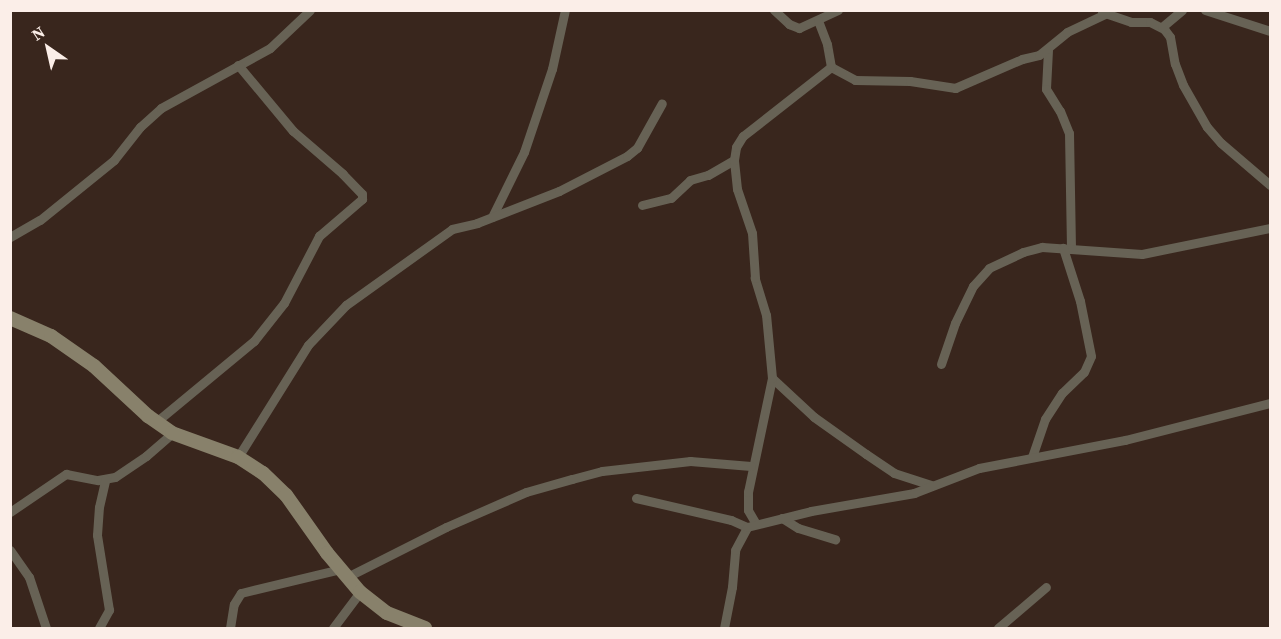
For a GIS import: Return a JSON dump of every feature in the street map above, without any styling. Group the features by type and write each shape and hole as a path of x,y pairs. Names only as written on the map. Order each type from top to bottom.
{"street":[{"path":"10,237 40,220 114,160 140,127 161,108 270,48 310,10"},
{"path":"492,217 524,152 552,69 565,10"},
{"path":"774,10 789,24 799,28 838,10"},
{"path":"1204,10 1270,31"},
{"path":"1162,27 1180,11"},
{"path":"831,68 855,80 910,81 955,88 1048,50 1074,28 1103,12 1131,22 1150,22 1162,27 1170,37 1175,64 1183,85 1207,127 1221,143 1270,185"},
{"path":"818,21 829,52 831,68"},
{"path":"1032,457 1045,419 1062,393 1084,372 1091,356 1067,248 1069,133 1060,111 1046,89 1048,50"},
{"path":"156,422 254,341 284,303 319,236 362,199 362,194 343,174 293,131 238,65"},
{"path":"724,628 732,586 735,550 751,526 747,501 751,466 772,378 766,315 755,278 752,233 737,189 734,160 736,147 743,136 831,68"},
{"path":"238,457 308,345 346,304 452,229 492,217 559,191 627,156 637,148 662,103"},
{"path":"642,205 671,198 690,180 708,175 734,160"},
{"path":"941,364 955,322 973,286 989,268 1023,252 1042,247 1143,254 1270,228"},
{"path":"10,318 51,336 94,366 156,422 172,433 238,457 263,472 286,495 360,592 387,613 425,628"},
{"path":"772,378 814,417 894,473 931,485"},
{"path":"636,498 751,526 914,492 979,468 1125,440 1270,403"},
{"path":"10,512 66,474 105,480 133,465 172,433"},
{"path":"230,628 234,604 241,594 344,573 526,492 602,471 690,460 751,466"},
{"path":"99,628 109,609 97,535 99,507 105,480"},
{"path":"782,518 798,528 835,540"},
{"path":"10,550 29,577 46,628"},
{"path":"998,628 1046,587"},
{"path":"333,628 360,592"}]}
